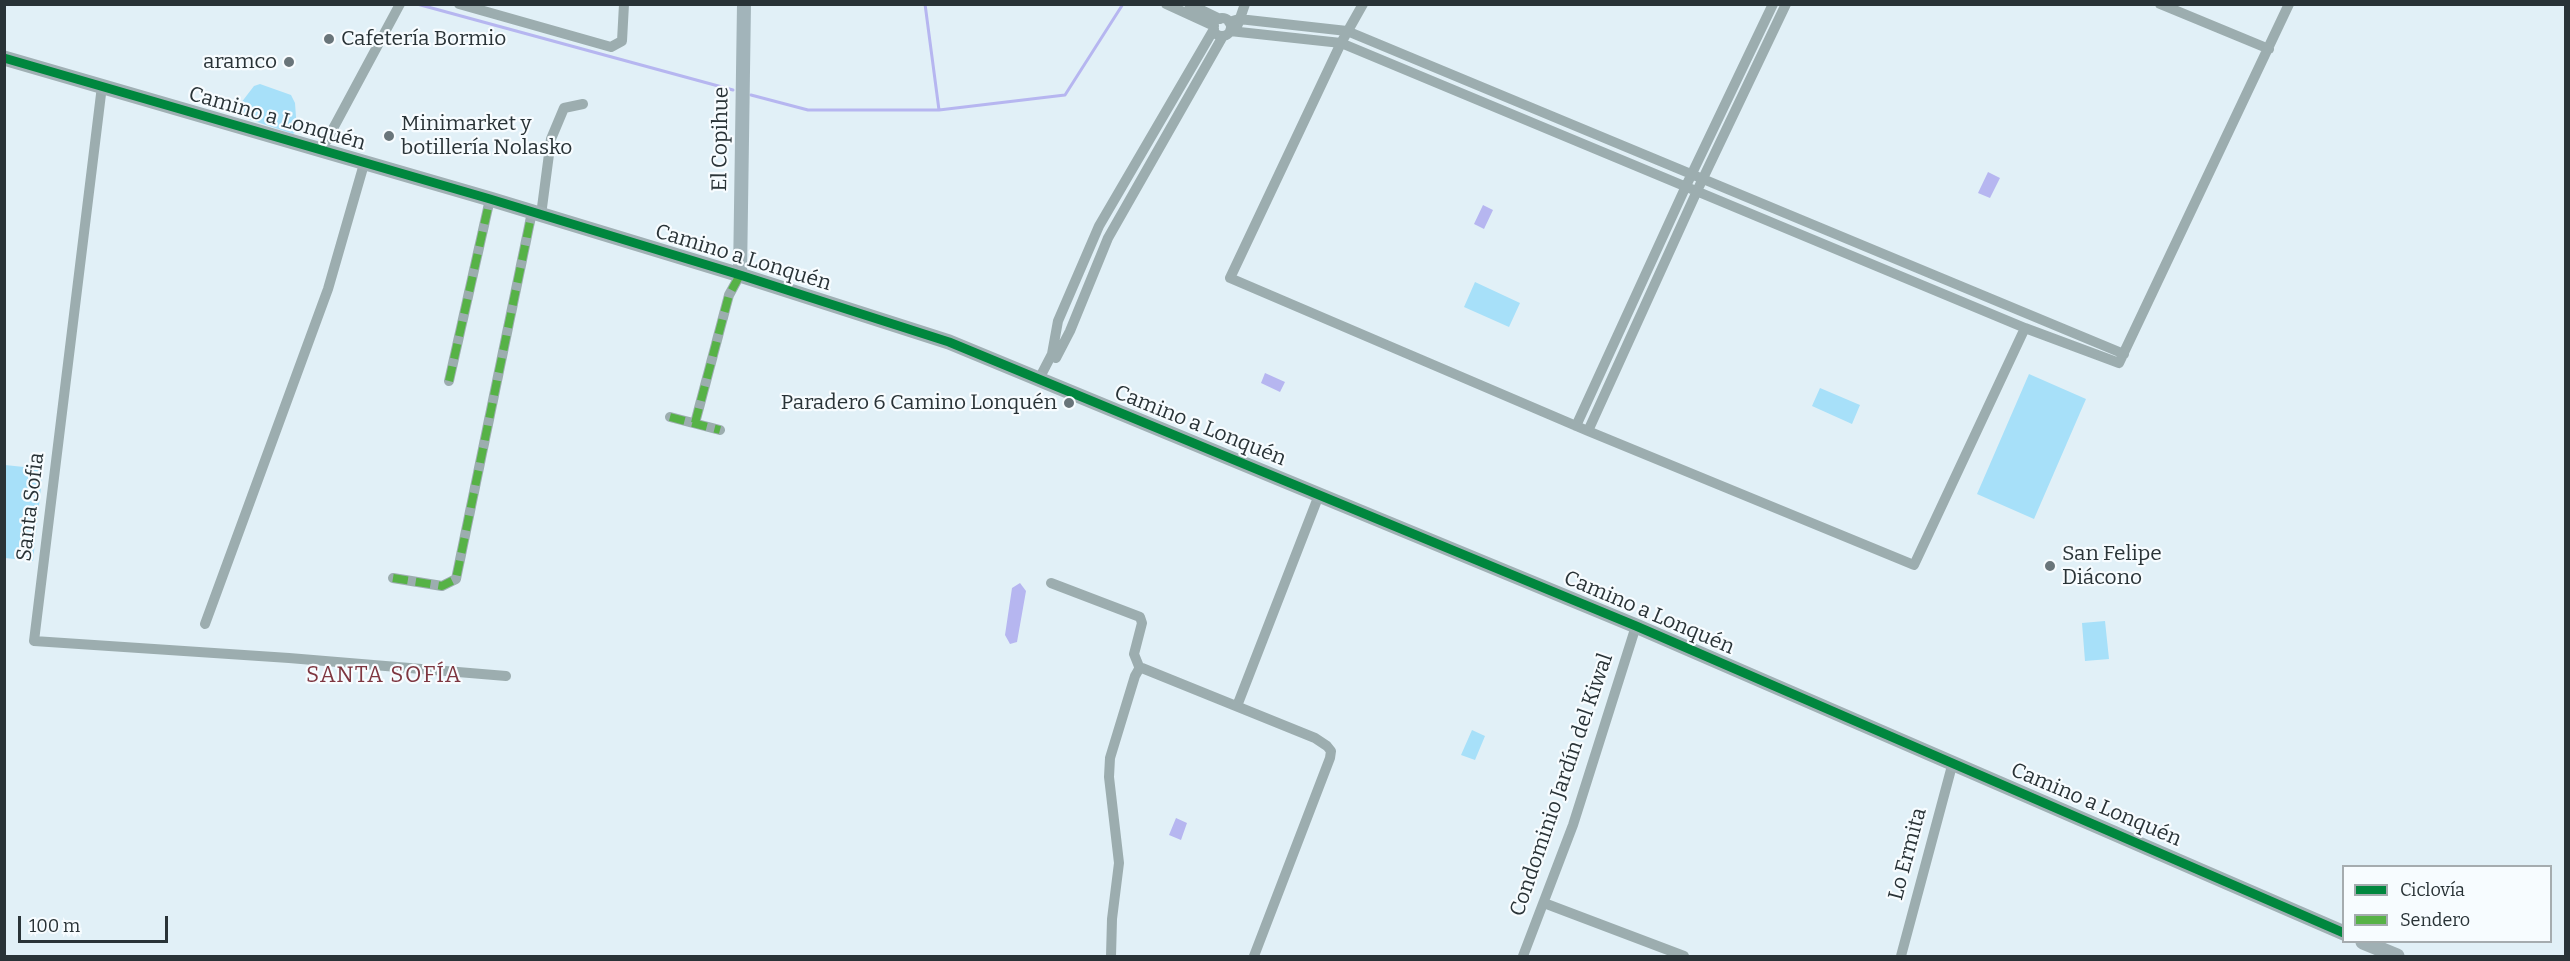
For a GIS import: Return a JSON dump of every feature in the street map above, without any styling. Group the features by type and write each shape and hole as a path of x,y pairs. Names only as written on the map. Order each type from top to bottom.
{"main road":[{"name":"El Copihue","path":"740,275 744,4"},
{"name":"Camino a Lonquén","path":"4,58 490,199 932,336 1636,626 2342,933"},
{"path":"2365,943 2397,957"}],"street":[{"path":"321,151 400,4"},
{"path":"459,4 611,47 622,41 624,4"},
{"path":"1166,4 1226,27 1341,43 2025,328 2122,358"},
{"path":"1189,4 1226,27 1347,32 1692,174 2122,358"},
{"path":"1043,380 1101,252 1226,27 1245,4"},
{"path":"1363,4 1341,43 1230,278 1576,426 1914,565 2025,328"},
{"path":"1576,426 1686,186 1773,4"},
{"path":"1588,431 1697,191 1786,4"},
{"path":"2160,4 2269,49"},
{"path":"2122,358 2289,4"},
{"name":"Santa Sofia","path":"102,86 34,641 289,658 506,676"},
{"path":"393,578 442,586 456,579 537,214 551,139 564,108 583,104"},
{"path":"205,624 328,288 364,164"},
{"path":"449,381 490,199"},
{"path":"695,423 729,295 740,275"},
{"path":"670,417 720,430"},
{"path":"1238,706 1319,495"},
{"path":"1051,583 1140,618 1142,623 1134,656 1140,669"},
{"name":"Condominio Jardín del Kiwal","path":"1523,957 1573,825 1636,626"},
{"path":"1140,669 1146,669 1238,706 1322,742 1329,748 1331,754 1254,957"},
{"path":"1111,957 1112,919 1119,856 1109,777 1110,759 1135,676 1140,669"},
{"name":"Lo Ermita","path":"1901,957 1953,762"},
{"path":"1544,903 1684,957"}],"shaded area":[{"path":"260,84 291,95 295,103 297,131 293,134 236,115 234,112 254,86"},
{"path":"1988,172 2000,178 1990,198 1978,193"},
{"path":"1483,205 1493,210 1484,229 1474,224"},
{"path":"1475,282 1520,303 1509,327 1464,307"},
{"path":"1265,373 1285,382 1280,392 1261,383"},
{"path":"2029,374 2086,399 2034,519 1977,494"},
{"path":"1820,388 1860,405 1852,424 1812,406"},
{"path":"5,465 43,469 33,561 5,558"},
{"path":"1020,583 1026,591 1017,642 1010,644 1005,635 1012,588"},
{"path":"2105,621 2109,659 2085,661 2082,623"},
{"path":"1472,730 1485,736 1475,760 1461,755"},
{"path":"1176,818 1187,823 1181,840 1169,835"}],"waterway":[{"path":"417,4 733,90"},
{"path":"925,4 939,110"},
{"path":"751,95 808,110 939,110 1065,95 1123,4"}],"marked path":[{"path":"449,381 490,199"},
{"path":"393,578 442,586 456,579 532,212"},
{"path":"695,423 729,295 740,275"},
{"path":"670,417 720,430"}],"cycle path":[{"path":"4,58 490,199 740,275 949,342 1636,626 2342,932"}],"place":[{"name":"Cafetería Bormio","path":"329,39"},
{"name":"aramco","path":"289,62"},
{"name":"Minimarket y botillería Nolasko","path":"389,136"},
{"name":"Paradero 6 Camino Lonquén","path":"1069,403"},
{"name":"San Felipe Diácono","path":"2050,566"}],"district":[{"name":"SANTA SOFÍA","path":"384,676"}]}
